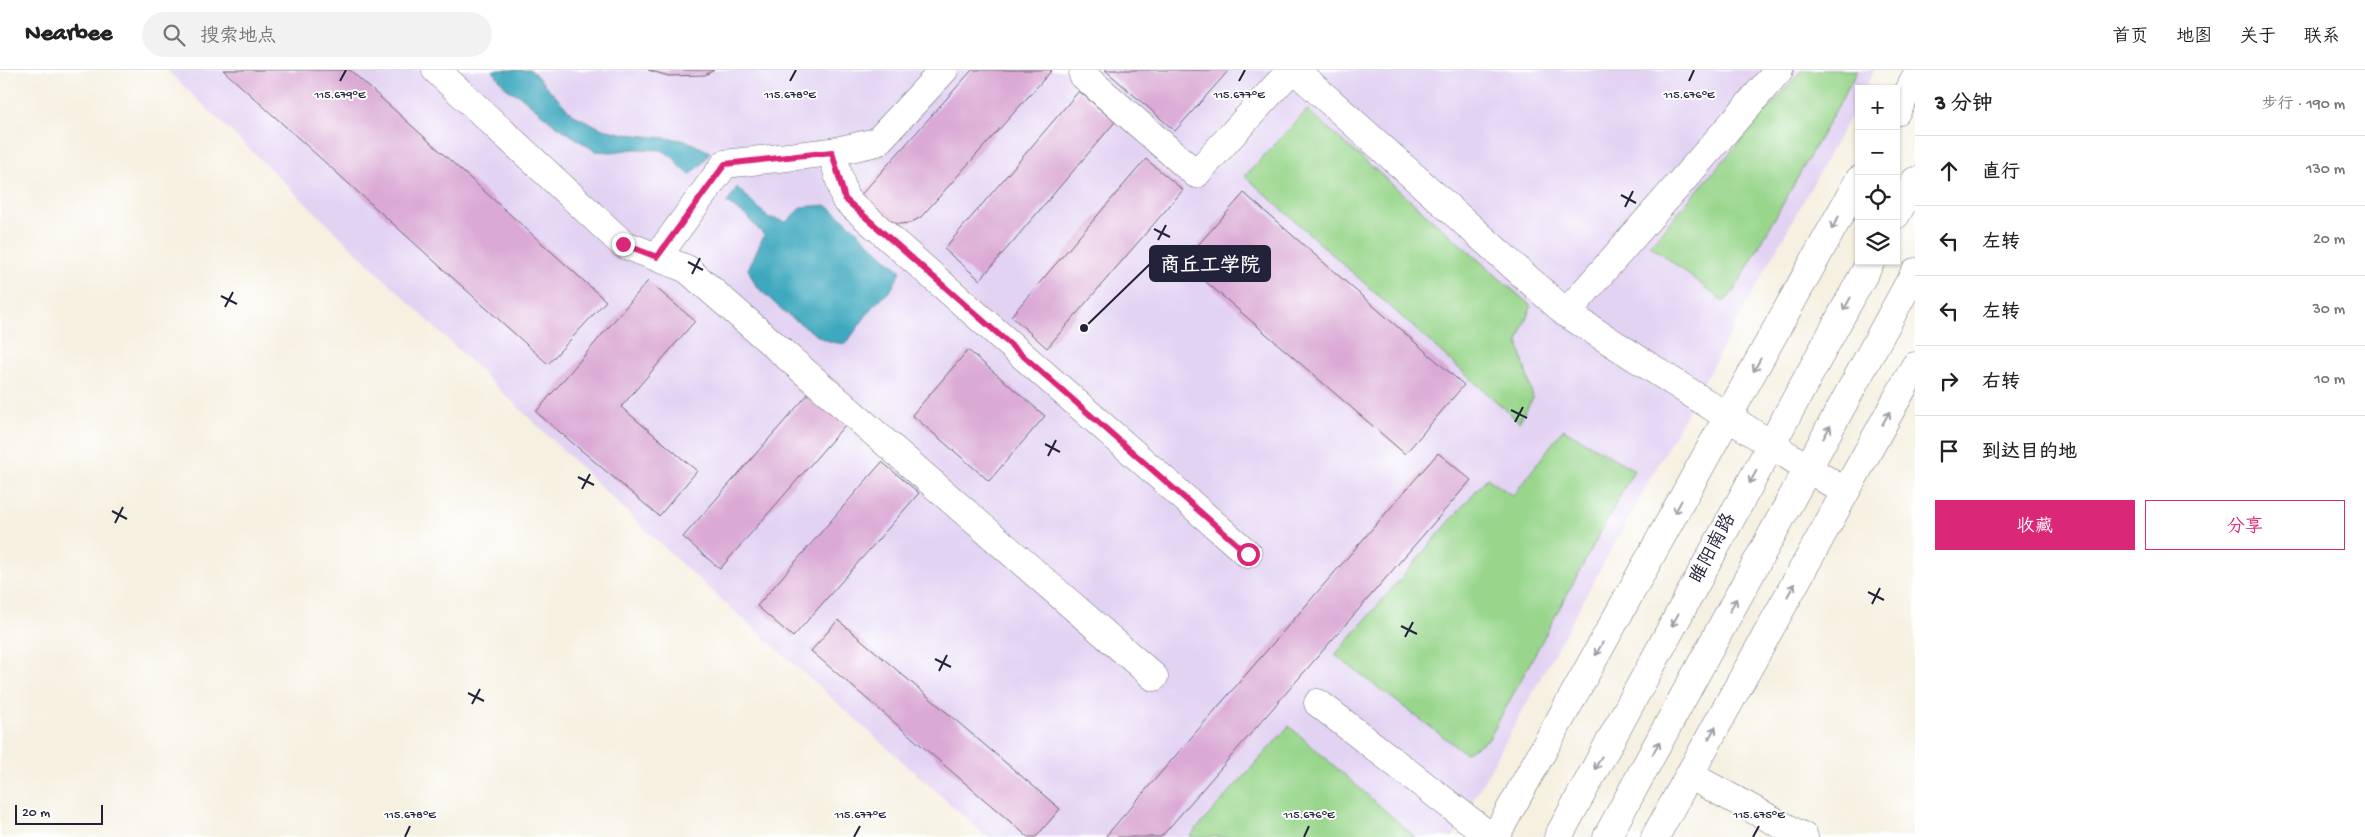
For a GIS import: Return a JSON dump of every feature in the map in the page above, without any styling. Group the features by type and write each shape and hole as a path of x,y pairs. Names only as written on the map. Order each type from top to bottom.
{"main road":[{"path":"436,70 623,244 686,269 1154,677"},
{"path":"657,257 725,164 832,152 877,142 944,70"},
{"path":"1084,75 1196,174 1291,70"},
{"path":"1295,70 1566,313 1845,492"},
{"path":"1566,313 1780,70"},
{"path":"1900,105 1915,78"},
{"path":"832,152 845,199 1248,554"},
{"path":"1900,208 1915,181"},
{"path":"1495,837 1855,187"},
{"name":"睢阳南路","path":"1558,837 1869,265"},
{"path":"1607,837 1915,272"},
{"path":"1656,837 1915,366"},
{"path":"1318,703 1491,837"},
{"path":"1689,775 1804,837"}],"shaded area":[{"path":"167,70 1875,70 1867,85 1855,85 1855,107 1453,837 987,837 674,557"}],"green space":[{"path":"1802,70 1858,70 1734,291 1724,302 1650,245"},
{"path":"1307,110 1531,306 1518,342 1533,398 1519,422 1245,176"},
{"path":"1563,429 1634,470 1489,739 1465,753 1335,655 1487,478 1513,496"},
{"path":"1289,726 1415,837 1189,837"}],"water":[{"path":"492,70 531,70 572,114 603,129 626,134 685,140 710,152 701,165 690,175 678,165 675,159 662,150 595,151 554,124 519,95 508,90"},
{"path":"737,187 768,217 786,222 801,207 826,205 901,271 891,290 873,306 846,344 831,342 819,337 784,312 756,286 748,269 764,235 745,215 727,203"}],"building":[{"path":"223,70 350,70 606,301 548,364"},
{"path":"648,70 714,70 705,75 669,76"},
{"path":"972,70 1052,70 921,217 910,223 898,224 881,216 859,197"},
{"path":"1105,70 1229,70 1175,131"},
{"path":"1079,91 1115,122 980,280 944,249"},
{"path":"1146,159 1183,190 1047,348 1011,316"},
{"path":"1244,193 1464,385 1405,454 1183,262"},
{"path":"648,281 695,321 621,407 697,471 659,516 536,412"},
{"path":"968,350 1045,416 989,481 912,415"},
{"path":"809,393 845,425 720,569 683,537"},
{"path":"1438,453 1471,480 1161,837 1105,837"},
{"path":"882,462 919,493 793,637 757,606"},
{"path":"838,620 1060,809 1036,837 1028,837 811,651"}],"place":[{"name":"商丘工学院","path":"1084,328"}],"route":[{"path":"623,244 657,257 725,164 832,152 845,199 1248,554"}]}
